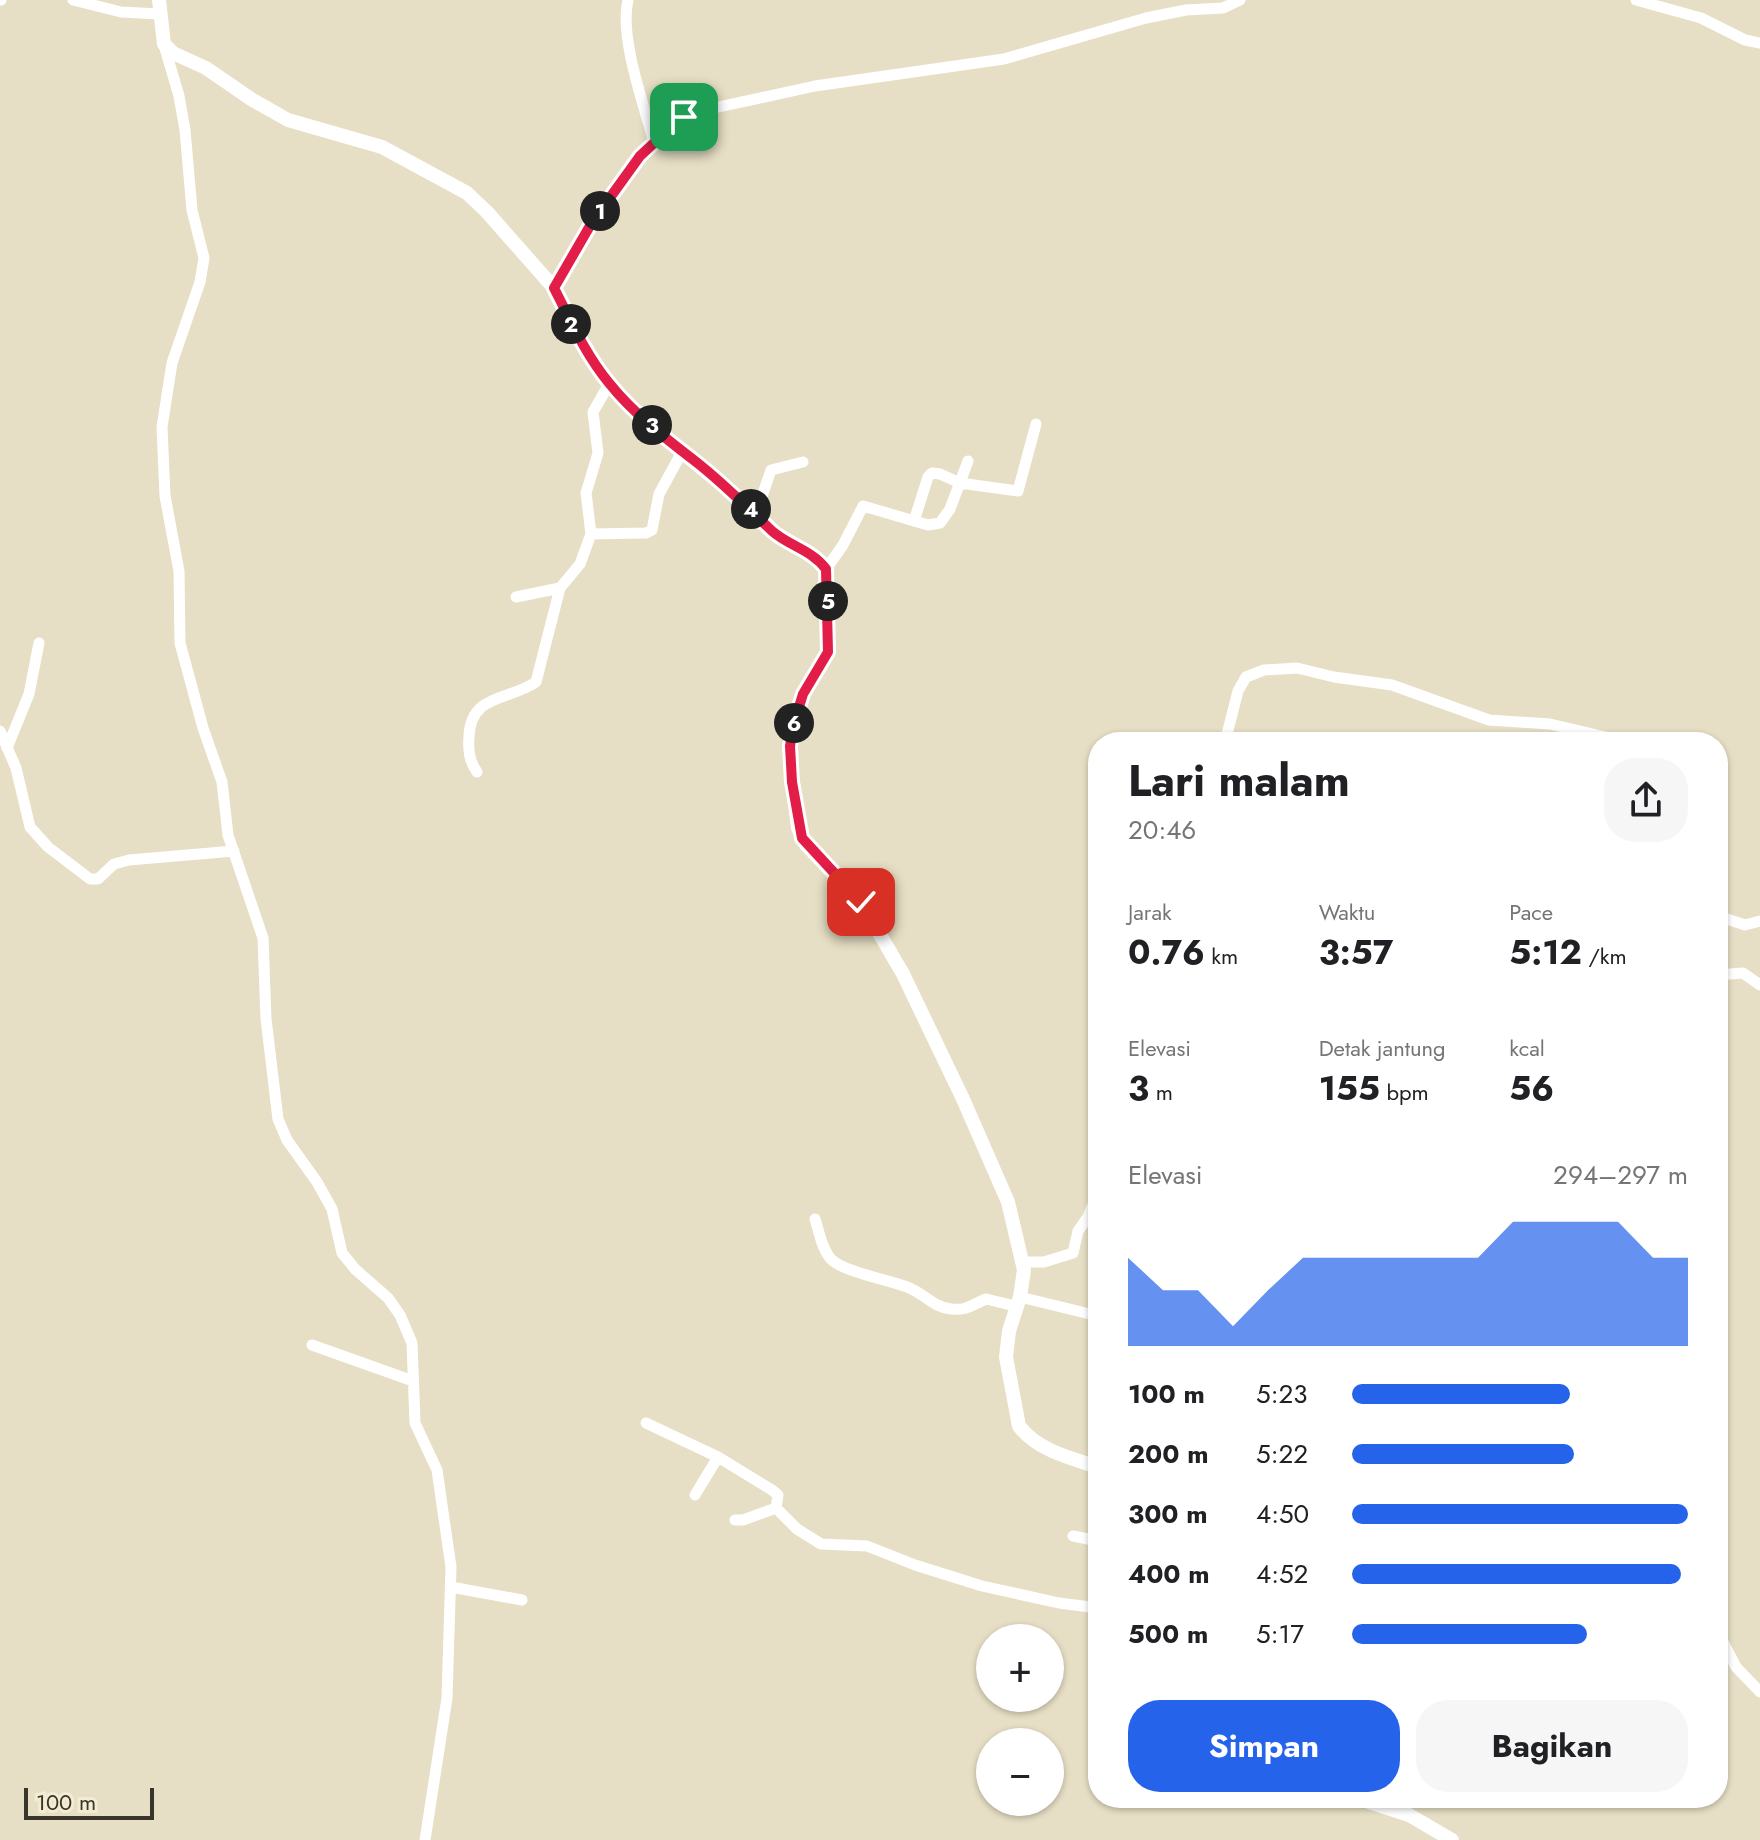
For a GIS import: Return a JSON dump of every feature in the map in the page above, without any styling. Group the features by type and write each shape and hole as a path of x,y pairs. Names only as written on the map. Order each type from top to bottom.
{"street":[{"path":"73,0 121,12 159,7 164,44 183,119 192,210 204,258 200,282 180,338 167,389 161,440 162,473 179,571 180,643 203,728 222,782 228,835 263,942 266,1019 278,1119 287,1140 332,1209 342,1253 388,1298 400,1315 412,1343 415,1423 440,1482 451,1587 447,1698 425,1840"},
{"path":"628,0 625,12 627,37 654,143"},
{"path":"554,288 596,216 640,156 654,143 680,129 685,114 826,84 1004,59 1146,18 1186,10 1223,8 1240,0"},
{"path":"1636,0 1701,18 1745,40 1760,43"},
{"path":"164,44 173,53 206,68 251,99 296,124 382,147 454,185 487,212 554,288 578,338 609,384 782,539 811,554 826,569"},
{"path":"477,772 470,763 472,718 480,706 493,699 510,696 536,682 560,588 580,564 591,534 586,493 598,453 593,412 609,384"},
{"path":"914,521 930,475 940,474 960,483 1018,491 1036,424"},
{"path":"591,534 646,533 652,530 659,494 682,452"},
{"path":"968,461 950,509 940,523 914,521 863,506 843,545 826,569 828,652 803,694 791,736 791,772 800,833 812,851 861,902 912,991 1003,1189 1024,1270 1006,1357 1019,1426 1046,1448 1088,1463"},
{"path":"756,514 771,470 803,462"},
{"path":"516,597 560,588"},
{"path":"7,748 29,694 39,643"},
{"path":"1228,732 1238,691 1246,677 1264,670 1297,668 1392,685 1489,720 1550,724 1584,732"},
{"path":"0,731 16,768 30,827 48,847 90,879 98,879 114,864 129,860 234,851"},
{"path":"1728,919 1745,925 1760,921"},
{"path":"1728,974 1743,973 1760,985"},
{"path":"1023,1262 1044,1262 1075,1252 1078,1231 1088,1217"},
{"path":"815,1219 824,1247 833,1262 910,1288 946,1309 968,1309 986,1299 1017,1301 1088,1314"},
{"path":"312,1345 413,1381"},
{"path":"646,1423 718,1457 776,1493 776,1508"},
{"path":"695,1495 718,1457"},
{"path":"735,1520 747,1519 776,1508"},
{"path":"776,1508 797,1529 821,1544 867,1546 982,1586 1088,1607"},
{"path":"1073,1536 1088,1539"},
{"path":"451,1587 522,1600"},
{"path":"1728,1651 1736,1667 1760,1692"},
{"path":"1388,1808 1409,1815 1452,1840"}],"route":[{"path":"684,117 681,128 654,143 631,167 591,224 554,288 578,338 609,384 626,402 782,539 811,554 826,569 828,652 803,694 794,723 790,746 792,782 802,838 861,902"}]}
